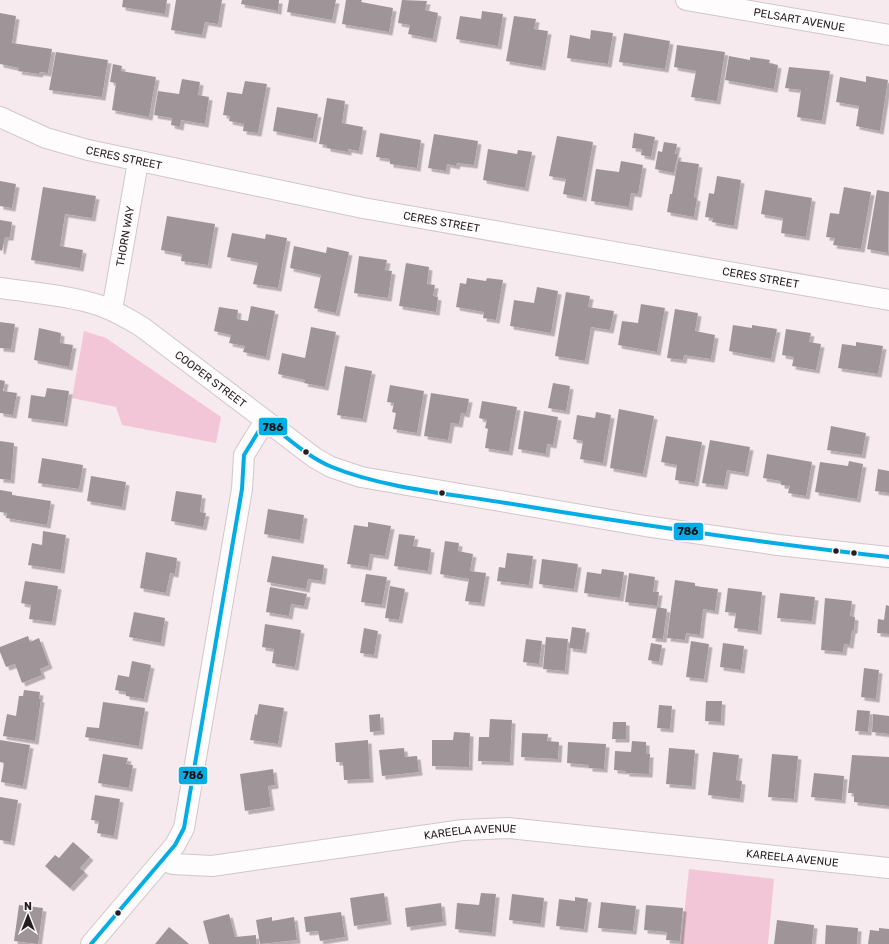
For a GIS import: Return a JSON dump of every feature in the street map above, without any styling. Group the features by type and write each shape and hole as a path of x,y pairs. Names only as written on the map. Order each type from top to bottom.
{"street":[{"name":"PELSART AVENUE","path":"686,0 889,35"},
{"name":"CERES STREET","path":"0,117 46,138 138,162 363,208 889,300"},
{"name":"THORN WAY","path":"112,310 138,162"},
{"name":"COOPER STREET","path":"0,288 83,301 112,310 142,327 314,458 331,467 377,481 645,526 778,545 889,557"},
{"path":"91,944 163,861 178,841 187,817 242,489 242,462 246,449 265,422"},
{"name":"KAREELA AVENUE","path":"163,861 173,864 208,866 463,830 508,828 889,868"}],"shaded area":[{"path":"84,331 106,338 221,417 216,443 122,425 116,407 72,398"},
{"path":"689,869 774,879 768,944 681,944"}],"building":[{"path":"123,0 167,0 165,14 122,7"},
{"path":"176,0 222,0 218,24 205,22 202,35 171,30"},
{"path":"242,0 279,0 278,11 241,4"},
{"path":"289,0 336,0 332,20 287,12"},
{"path":"346,0 362,0 361,2 393,8 389,32 342,24"},
{"path":"402,0 427,1 425,10 438,13 433,39 408,34 410,25 398,23"},
{"path":"482,11 503,14 498,46 456,39 460,16 481,19"},
{"path":"0,13 16,16 12,43 52,49 48,73 40,72 39,74 18,71 19,68 0,64"},
{"path":"514,16 536,19 534,29 548,31 542,67 506,61"},
{"path":"591,30 613,33 608,64 567,58 570,35 590,39"},
{"path":"624,33 670,41 665,69 619,62"},
{"path":"677,45 725,52 717,101 691,97 696,71 674,67"},
{"path":"56,52 108,60 102,97 49,90"},
{"path":"729,56 750,60 750,57 770,60 769,63 778,65 774,89 725,80"},
{"path":"113,64 122,66 121,71 156,77 149,117 112,110 116,83 110,82"},
{"path":"789,67 830,71 822,121 797,117 801,90 785,88"},
{"path":"866,76 888,80 880,131 856,126 859,106 836,102 840,77 866,82"},
{"path":"182,79 200,82 198,95 209,97 205,124 181,120 180,127 171,125 172,118 154,115 158,91 179,94"},
{"path":"245,81 267,84 258,133 243,131 244,124 229,121 230,116 223,115 227,92 242,94"},
{"path":"327,98 345,101 342,123 363,127 359,151 348,149 348,152 327,148 327,145 319,144"},
{"path":"277,107 318,114 313,139 273,131"},
{"path":"380,133 421,140 417,168 390,164 390,159 376,157"},
{"path":"634,133 655,137 651,157 641,155 642,149 632,148"},
{"path":"434,134 478,141 474,165 457,163 456,166 447,164 446,171 428,168"},
{"path":"557,136 593,142 583,198 563,194 566,179 549,176"},
{"path":"664,142 677,144 675,154 678,154 674,173 655,169 658,151 662,152"},
{"path":"488,149 517,154 518,150 532,152 525,188 483,180"},
{"path":"621,161 643,165 638,194 631,193 629,207 591,201 596,169 619,172"},
{"path":"678,161 699,164 694,197 697,198 694,217 667,212"},
{"path":"717,176 741,180 734,226 712,222 713,218 705,217 709,193 714,194"},
{"path":"0,181 16,184 12,208 0,206"},
{"path":"43,187 96,196 92,218 65,214 60,246 83,250 80,268 31,260"},
{"path":"844,187 871,192 861,249 833,245 835,238 826,237 830,213 839,214"},
{"path":"765,190 812,198 806,237 781,233 783,218 761,214"},
{"path":"877,190 889,192 888,253 867,249"},
{"path":"167,216 215,224 208,265 181,261 182,254 161,250"},
{"path":"0,220 12,222 10,237 5,237 2,251 0,250"},
{"path":"232,233 265,239 266,234 287,238 278,288 253,284 258,263 227,257"},
{"path":"294,246 326,253 327,247 349,252 336,313 314,308 321,275 290,268"},
{"path":"359,256 387,260 385,270 392,271 388,298 354,293"},
{"path":"406,263 429,267 427,284 435,285 433,296 438,297 436,312 399,306"},
{"path":"467,278 486,281 487,278 503,280 496,320 483,318 484,312 456,307 460,283 466,284"},
{"path":"537,287 558,291 551,333 510,326 514,300 534,303"},
{"path":"566,292 590,296 588,307 614,311 610,330 591,327 585,361 555,356"},
{"path":"641,304 665,308 657,352 618,345 622,321 638,323"},
{"path":"251,306 275,311 266,357 243,352 245,346 229,343 231,335 214,331 219,307 238,310 237,319 248,321"},
{"path":"675,309 698,313 695,331 715,335 711,359 684,355 683,360 667,358"},
{"path":"0,322 15,324 11,349 0,348"},
{"path":"733,325 752,328 752,325 777,329 771,359 729,351"},
{"path":"311,327 336,332 325,387 304,383 305,380 278,374 282,353 305,358"},
{"path":"39,328 61,333 60,343 73,345 69,367 34,360"},
{"path":"786,329 811,333 809,342 821,344 816,370 792,366 794,357 782,355"},
{"path":"856,342 883,346 878,374 838,368 842,344 856,346"},
{"path":"345,366 372,371 363,419 337,415"},
{"path":"0,380 5,381 3,391 17,393 13,415 0,413"},
{"path":"553,383 570,386 566,411 548,408"},
{"path":"390,385 424,391 417,433 393,429 396,413 392,412 394,403 387,402"},
{"path":"47,388 69,391 64,423 28,418 31,395 45,397"},
{"path":"431,393 469,399 466,414 461,413 459,424 451,423 448,440 424,436"},
{"path":"482,401 517,407 509,452 485,448 488,429 485,428 487,420 479,418"},
{"path":"619,409 654,416 643,474 610,468"},
{"path":"524,411 558,417 553,445 547,444 546,454 518,449"},
{"path":"596,412 611,415 603,463 580,459 583,441 573,439 577,415 595,418"},
{"path":"831,426 866,433 862,455 827,450"},
{"path":"666,436 702,442 695,483 675,480 677,465 661,462"},
{"path":"710,440 750,447 745,473 727,470 724,486 702,483"},
{"path":"0,441 14,443 11,480 0,479"},
{"path":"767,454 812,462 806,496 788,493 790,486 781,485 781,481 763,478"},
{"path":"42,458 83,465 79,489 38,483"},
{"path":"849,461 863,464 857,499 815,492 820,462 848,466"},
{"path":"878,469 889,471 889,493 875,491"},
{"path":"91,476 126,482 122,507 87,501"},
{"path":"0,490 12,492 12,495 51,501 47,525 6,518 7,513 0,512"},
{"path":"176,491 202,495 200,512 206,513 203,527 171,521"},
{"path":"268,509 304,515 300,540 264,534"},
{"path":"368,522 391,526 385,556 370,554 368,567 347,564 354,525 368,527"},
{"path":"43,531 66,535 61,570 28,565 32,543 42,545"},
{"path":"399,534 415,536 413,546 431,549 428,571 394,566"},
{"path":"445,541 459,543 458,551 473,554 470,571 486,573 481,603 465,601 469,579 440,574"},
{"path":"146,552 177,558 175,574 170,573 166,593 140,588"},
{"path":"507,553 533,556 529,585 497,581 499,567 505,568"},
{"path":"272,556 324,565 322,581 308,579 306,589 267,582"},
{"path":"542,559 578,564 574,589 539,584"},
{"path":"602,569 624,572 620,598 584,593 587,572 601,574"},
{"path":"629,573 655,577 653,592 659,592 657,606 625,602"},
{"path":"366,574 387,577 382,605 361,602"},
{"path":"675,580 695,583 695,586 718,589 715,611 703,609 700,635 686,633 685,640 667,638"},
{"path":"25,581 58,586 52,622 29,619 31,605 21,603"},
{"path":"390,586 405,589 399,620 385,618"},
{"path":"270,587 307,594 304,606 291,604 289,616 266,612"},
{"path":"728,588 762,592 758,631 734,628 736,613 725,612"},
{"path":"780,593 815,597 812,621 777,618"},
{"path":"825,598 852,601 850,616 855,617 854,630 852,630 850,645 844,644 843,652 821,650"},
{"path":"886,605 889,606 889,634 877,633 878,619 884,620"},
{"path":"657,607 667,609 663,639 652,638"},
{"path":"134,612 165,618 161,643 129,637"},
{"path":"265,624 301,630 295,667 272,663 274,649 262,647"},
{"path":"572,627 586,629 583,650 569,648"},
{"path":"364,628 378,631 374,655 360,653"},
{"path":"28,636 30,642 39,638 49,665 40,669 42,675 22,683 15,664 6,667 0,652 0,647"},
{"path":"546,637 568,639 565,671 543,669"},
{"path":"526,639 542,641 539,664 523,662"},
{"path":"691,641 709,644 704,679 686,677"},
{"path":"651,643 662,645 659,662 648,660"},
{"path":"723,643 744,646 741,670 720,667"},
{"path":"132,661 151,665 144,699 126,696 126,692 115,690 118,675 129,677"},
{"path":"864,668 879,670 876,699 861,697"},
{"path":"24,690 40,692 39,699 41,699 35,741 3,736 7,714 16,716 19,696 23,696"},
{"path":"706,701 722,701 721,722 705,721"},
{"path":"103,702 145,708 139,746 85,737 87,727 99,728"},
{"path":"259,704 284,708 278,744 250,740 255,714 257,715"},
{"path":"659,705 672,706 670,729 657,728"},
{"path":"857,710 870,711 868,732 855,731"},
{"path":"380,714 381,731 370,732 369,715"},
{"path":"873,714 889,716 889,734 872,732"},
{"path":"490,719 512,720 510,762 478,761 479,737 489,737"},
{"path":"613,722 626,722 626,739 612,739"},
{"path":"454,732 470,733 469,767 432,766 432,740 453,740"},
{"path":"522,733 548,734 547,741 559,742 558,759 521,757"},
{"path":"0,740 30,745 23,786 1,782 4,763 0,762"},
{"path":"368,740 370,779 344,780 343,762 336,762 335,743"},
{"path":"632,741 646,742 646,754 650,754 649,774 626,773 626,771 614,770 615,751 631,752"},
{"path":"568,742 606,744 604,769 589,768 589,765 567,763"},
{"path":"404,748 405,757 417,756 419,772 382,776 379,750"},
{"path":"669,748 695,750 692,786 666,784"},
{"path":"713,752 739,755 736,780 742,781 740,799 708,795"},
{"path":"103,754 128,758 126,764 133,765 129,788 98,783"},
{"path":"772,754 798,756 794,799 768,797"},
{"path":"852,755 889,757 889,806 854,802 854,793 848,793"},
{"path":"273,769 275,785 268,786 271,807 245,811 240,774"},
{"path":"814,773 844,776 842,800 811,797"},
{"path":"95,795 120,799 114,836 97,833 99,821 91,820"},
{"path":"0,797 18,800 11,842 0,840"},
{"path":"73,842 90,857 80,868 85,872 70,888 45,866 55,855 59,858"},
{"path":"384,893 388,921 354,926 350,898"},
{"path":"481,893 496,894 492,933 455,929 457,903 479,905"},
{"path":"512,894 544,898 541,924 509,920"},
{"path":"575,897 588,899 584,929 556,926 559,899 575,901"},
{"path":"601,902 636,906 633,931 598,928"},
{"path":"441,903 443,922 407,927 405,908"},
{"path":"19,905 43,908 38,944 14,941"},
{"path":"646,905 683,908 680,941 666,940 667,932 644,930"},
{"path":"341,912 345,937 320,941 318,931 306,932 304,917"},
{"path":"229,914 235,937 256,935 256,944 209,944 203,921"},
{"path":"272,917 272,921 294,917 297,940 260,944 256,920"},
{"path":"777,920 814,925 812,944 774,944"},
{"path":"826,925 858,928 857,944 825,944"},
{"path":"169,927 189,944 155,944"},
{"path":"879,928 889,929 889,944 868,944 870,930 879,931"}],"transit line":[{"name":"786","path":"91,944 175,845 184,828 242,489 244,455 265,421 305,452 323,463 352,474 395,485 698,533 889,557"}]}
